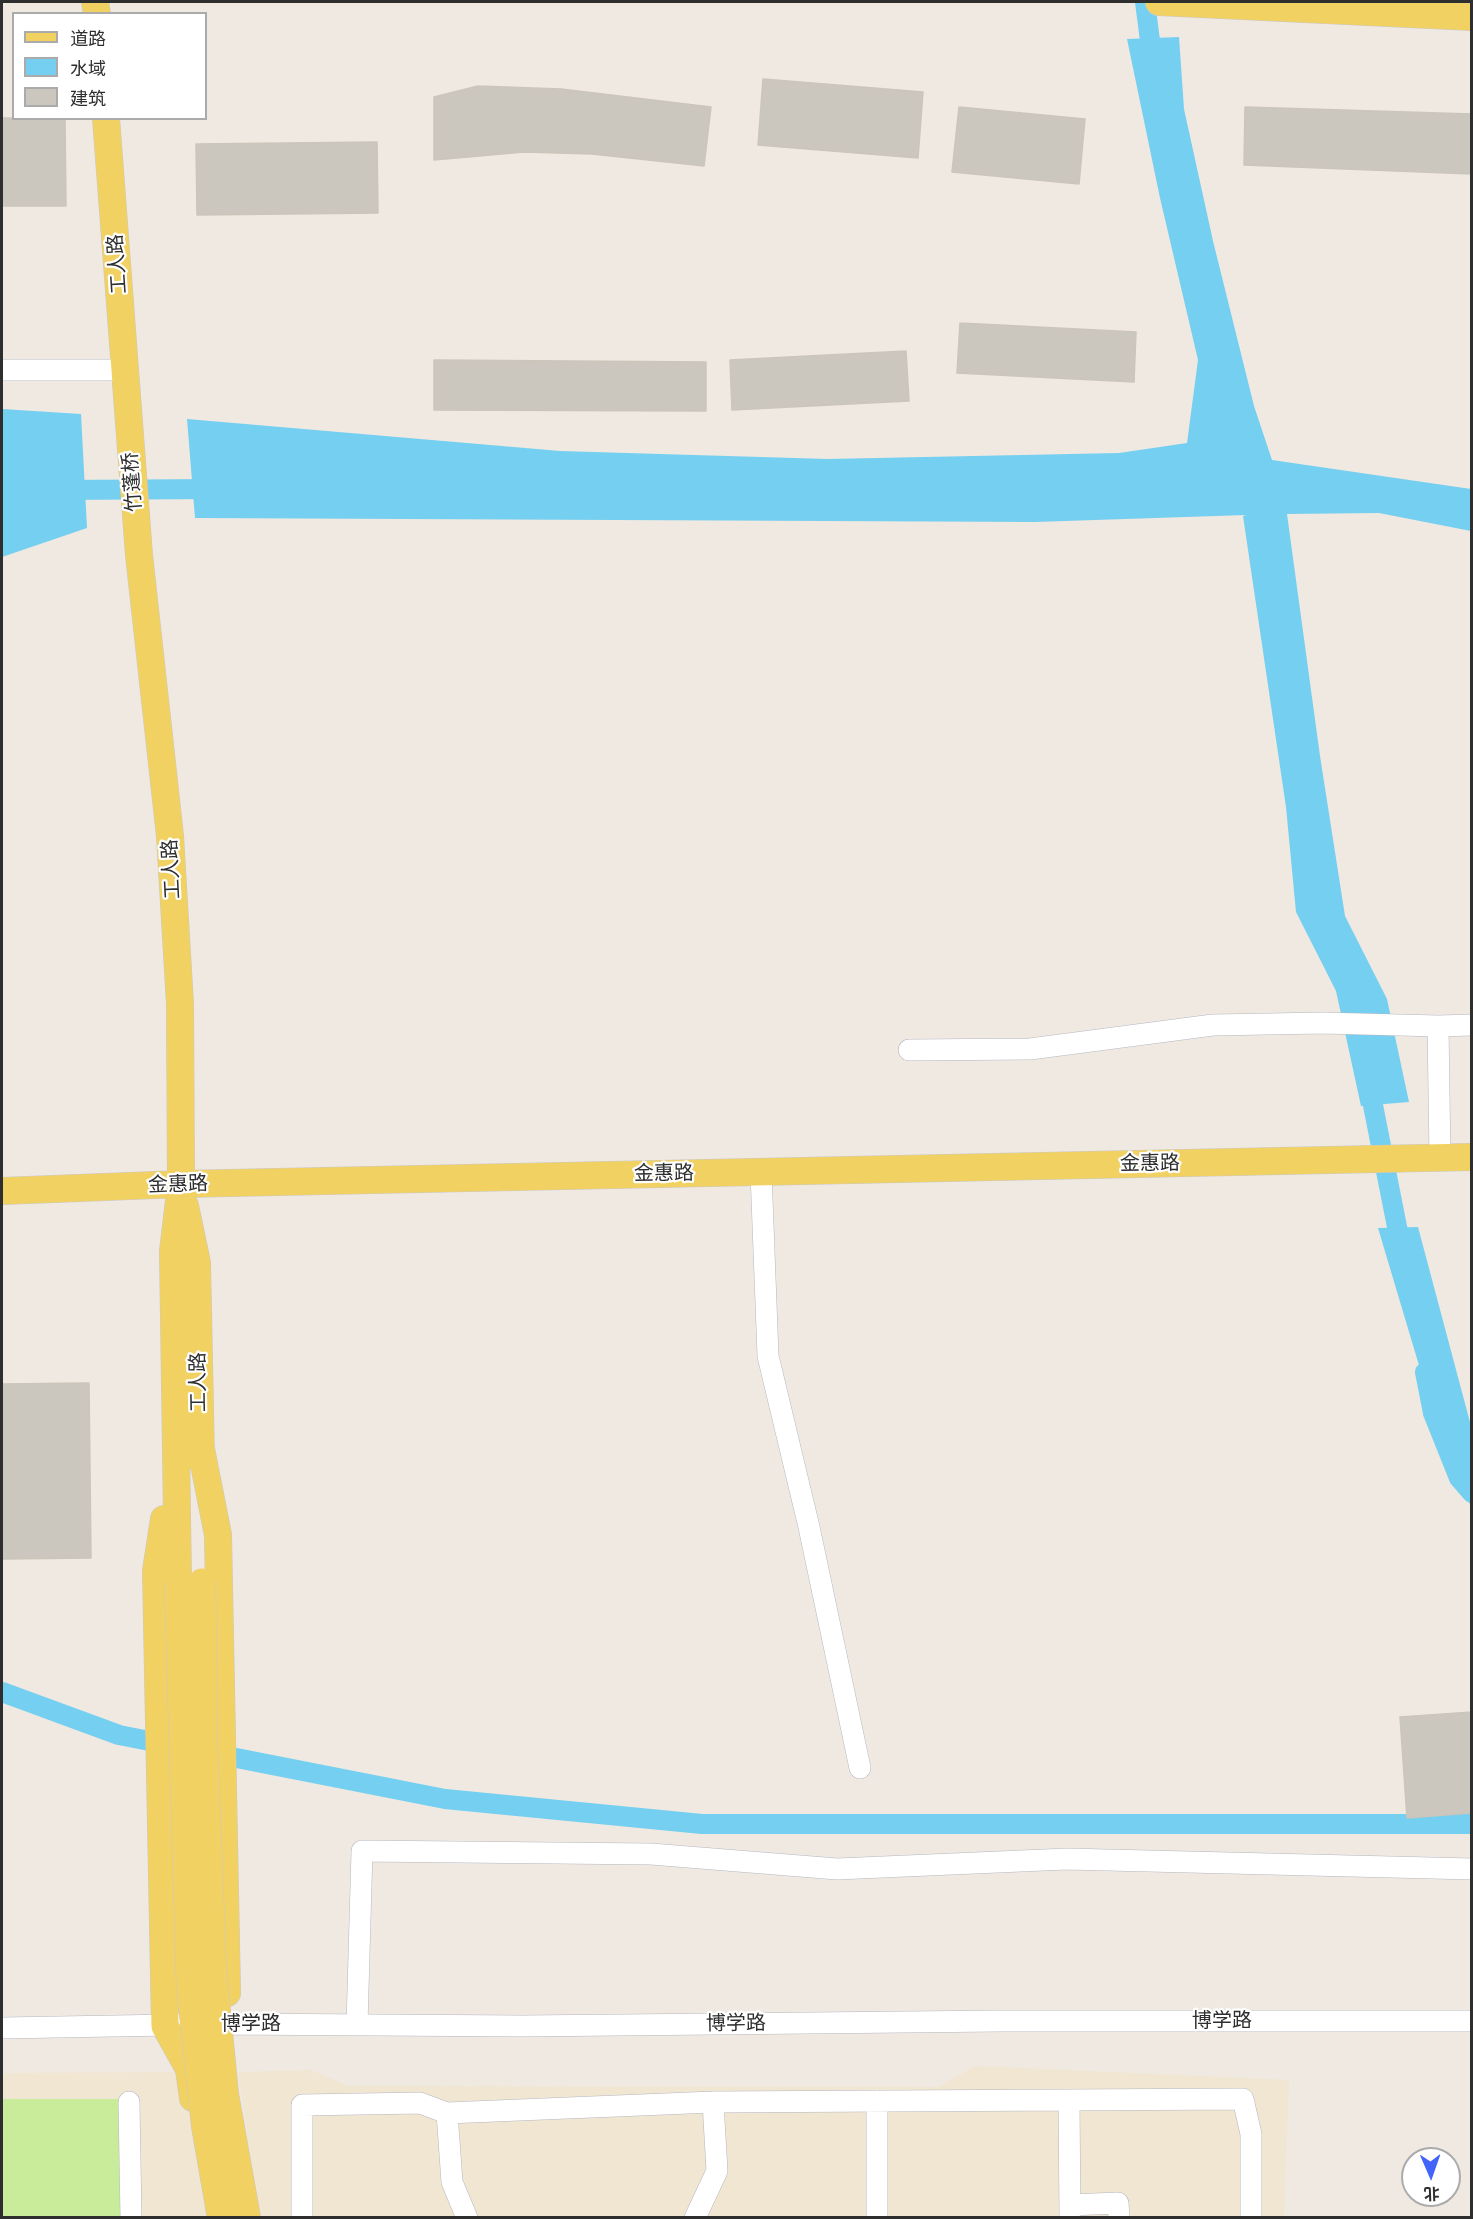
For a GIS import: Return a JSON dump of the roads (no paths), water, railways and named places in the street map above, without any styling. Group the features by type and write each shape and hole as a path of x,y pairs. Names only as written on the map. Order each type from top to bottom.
{"main road":[{"path":"1169,2 1267,4 1472,17"},
{"name":"工人路","path":"106,120 128,409"},
{"name":"竹蓬桥","path":"128,409 139,555"},
{"name":"工人路","path":"139,555 170,836 180,1004 181,1184 173,1251 188,1444 190,1582"},
{"path":"1430,1158 1472,1157"},
{"name":"金惠路","path":"2,1191 181,1184 1430,1158"},
{"path":"188,1444 156,1571 165,2026 189,2069 213,2217"},
{"path":"188,1444 218,1535 227,2024 231,2094 253,2217"},
{"path":"190,1582 190,1986 205,2126 221,2217"},
{"path":"190,1582 204,1746 213,1971 225,2094 247,2217"}],"street":[{"path":"2,370 125,370"},
{"path":"909,1050 1030,1049 1213,1025 1323,1023 1472,1025"},
{"path":"1430,1158 1438,1026"},
{"path":"761,1172 768,1356 810,1527 860,1768"},
{"path":"357,2025 362,1851 651,1854 837,1869 1067,1858 1472,1869"},
{"name":"博学路","path":"2,2028 227,2024 523,2026 1000,2021 1472,2021"},
{"path":"302,2217 302,2105 420,2103 447,2113 713,2102 1243,2099 1251,2134 1251,2217"},
{"path":"1069,2100 1070,2211 1118,2203 1119,2217"},
{"path":"877,2217 878,2101"},
{"path":"129,2102 130,2217"},
{"path":"695,2217 717,2171 713,2102"},
{"path":"447,2113 452,2182 467,2217"}],"water":[{"path":"1179,37 1184,109 1213,241 1254,406 1272,460 1471,489 1471,531 1379,513 1287,514 1320,756 1345,916 1387,999 1409,1102 1361,1106 1336,991 1296,912 1286,807 1243,516 1246,515 1035,522 195,518 187,419 560,451 828,459 1119,453 1187,443 1198,360 1160,198 1127,39"},
{"path":"2,409 81,414 87,528 2,557"},
{"path":"1418,1227 1471,1426 1471,1507 1418,1362 1378,1228"}],"waterway":[{"path":"1145,2 1153,64"},
{"path":"58,490 218,489"},
{"path":"1368,1080 1402,1252"},
{"path":"1425,1372 1433,1413 1459,1478 1472,1493"},
{"path":"2,1692 119,1735 170,1745"},
{"path":"211,1753 445,1799 702,1824 1472,1824"}]}
